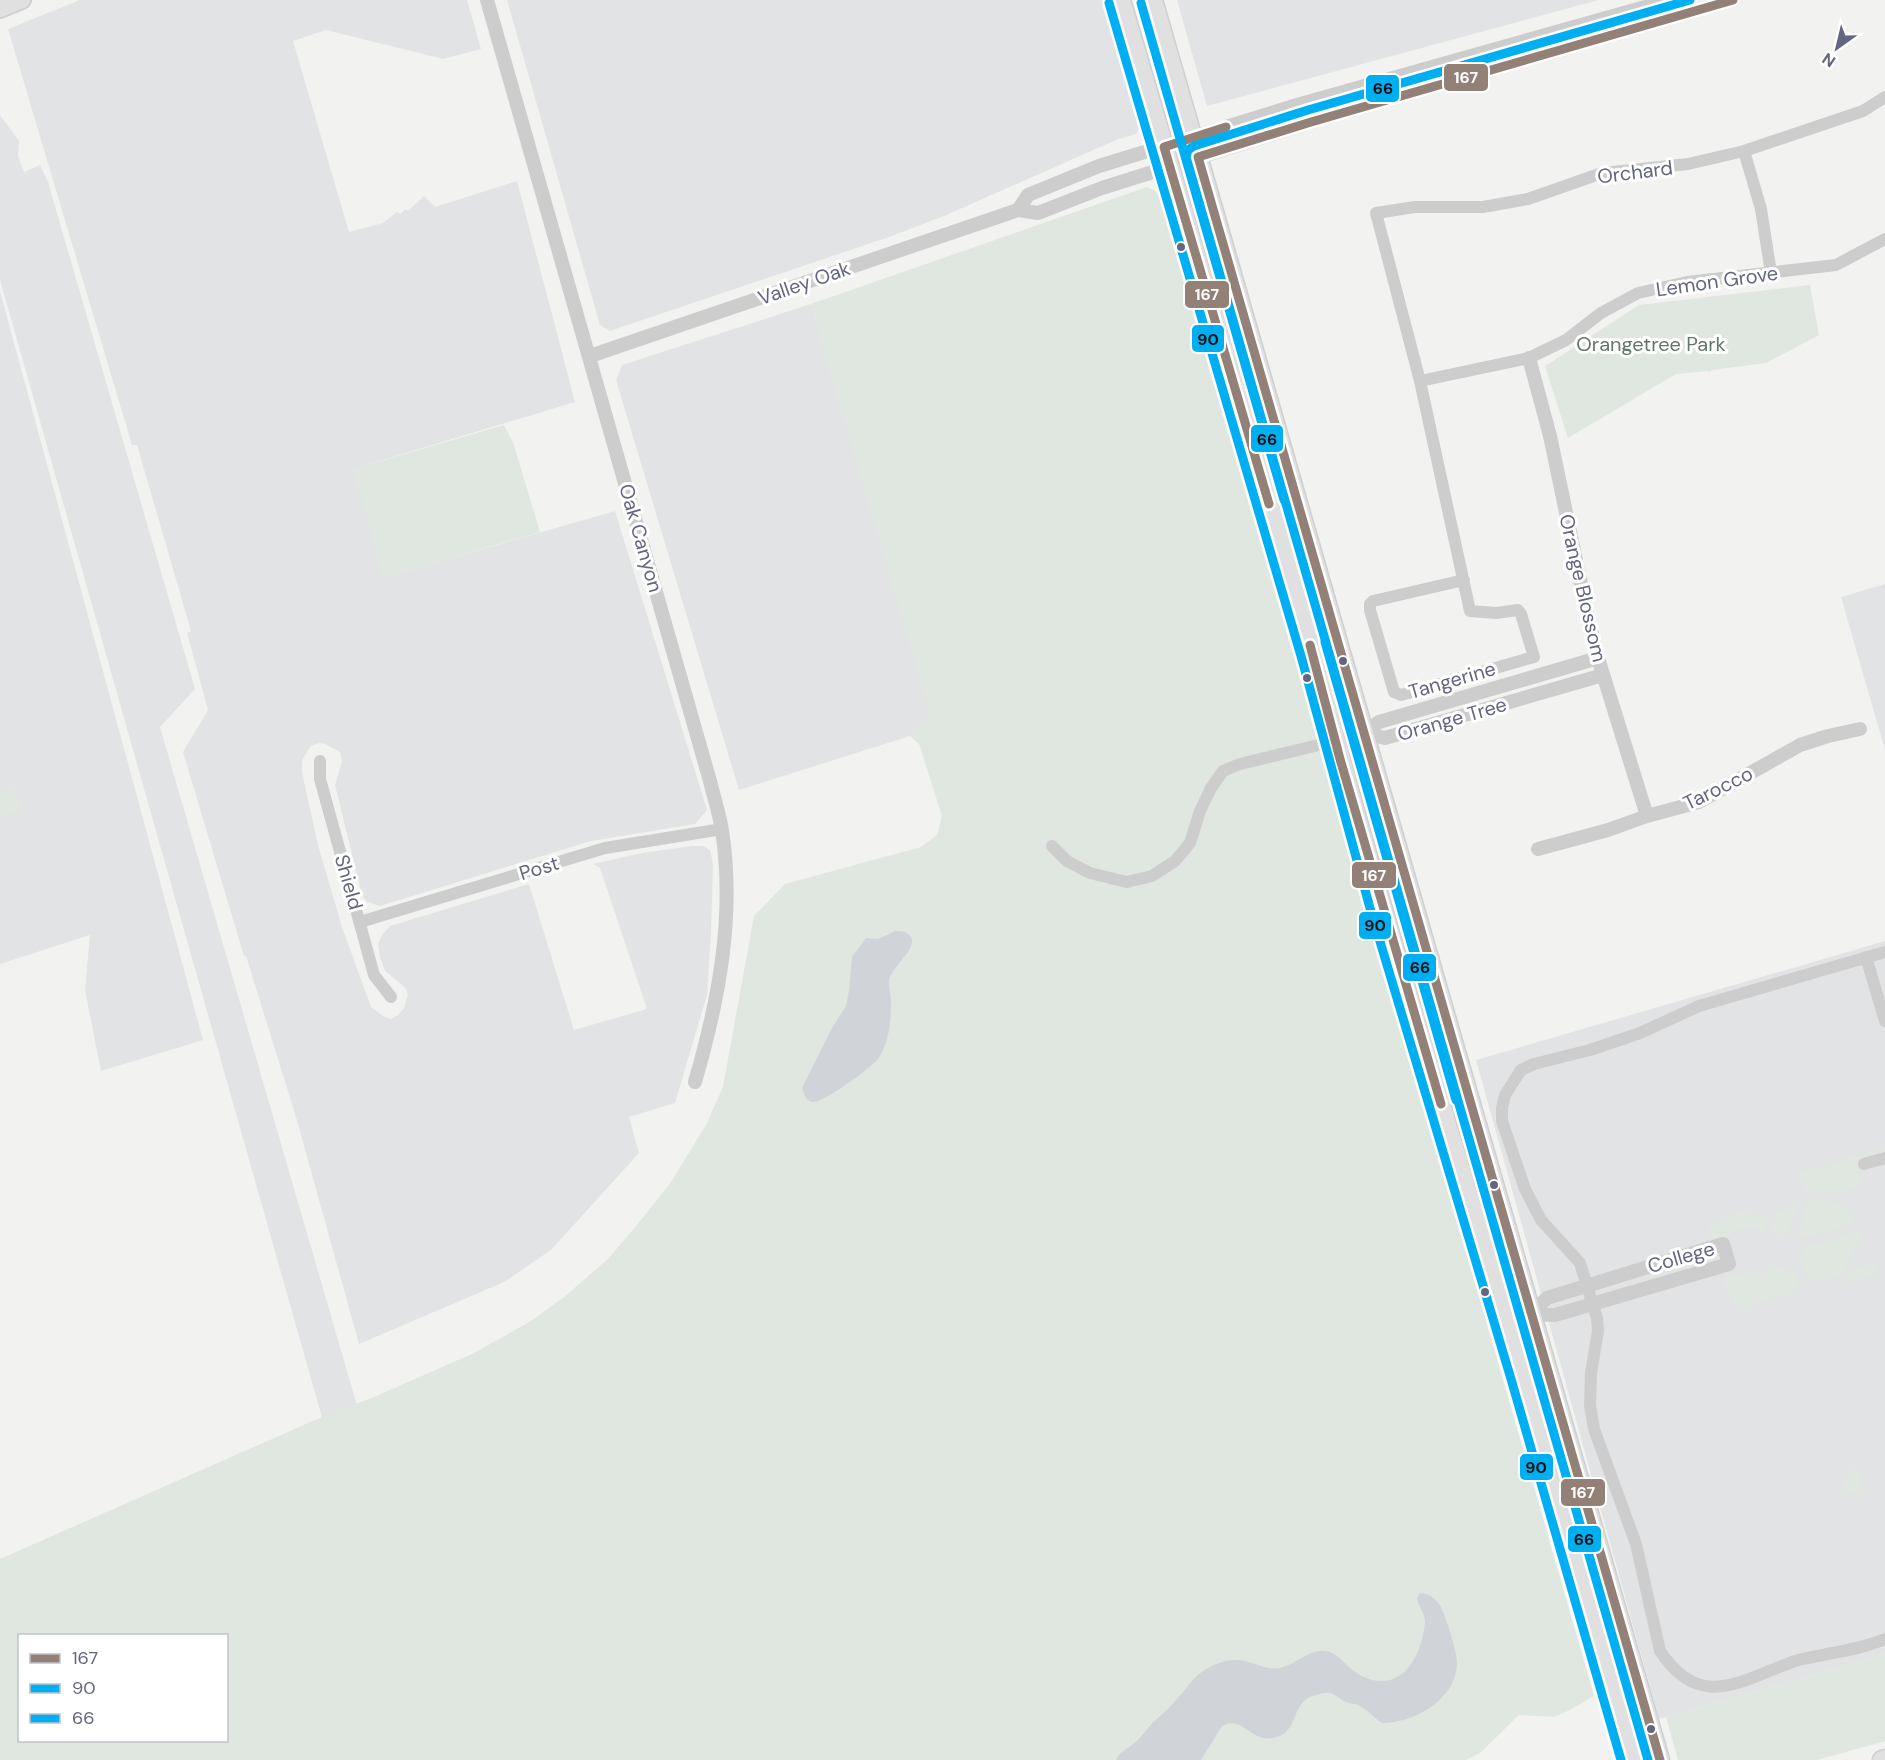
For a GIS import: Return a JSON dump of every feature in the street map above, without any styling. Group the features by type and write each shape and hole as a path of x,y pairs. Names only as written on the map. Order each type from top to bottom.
{"main road":[{"path":"0,9 22,0"},
{"path":"1122,0 1313,653 1335,741 1422,1042 1634,1760"},
{"path":"1153,0 1660,1760"}],"street":[{"name":"Oak Canyon","path":"487,0 590,356 722,829 727,882 726,931 721,979 710,1031 695,1082"},
{"name":"Valley Oak","path":"1018,210 1028,195 1099,166 1297,105 1670,0"},
{"name":"Valley Oak","path":"590,356 1018,210 1038,213 1102,188 1198,157 1733,0"},
{"path":"1641,8 1646,26"},
{"path":"1429,69 1435,86"},
{"name":"Orchard","path":"1376,213 1415,207 1483,207 1528,199 1602,173 1679,166 1744,151 1863,111 1885,97"},
{"path":"1744,151 1761,209 1771,273"},
{"name":"Tangerine","path":"1376,213 1420,381 1464,580 1470,610 1496,613 1518,610 1534,657 1397,695 1391,682 1370,604 1373,601 1464,580"},
{"name":"Lemon Grove","path":"1420,381 1529,358 1566,340 1601,313 1638,293 1687,282 1836,265 1885,239"},
{"name":"Orange Blossom","path":"1529,358 1550,436 1598,658 1647,816"},
{"name":"Orange Tree","path":"1364,733 1379,722 1598,658"},
{"name":"Orange Tree","path":"1364,733 1385,738 1603,675"},
{"name":"Tarocco","path":"1538,849 1699,802 1800,745 1860,729"},
{"path":"1052,846 1066,861 1090,873 1127,882 1152,876 1175,861 1190,843 1200,811 1211,788 1223,771 1240,764 1364,733"},
{"name":"Shield","path":"320,761 320,779 374,975 391,997"},
{"name":"Post","path":"360,922 605,849 722,829"},
{"path":"1885,952 1699,1006 1640,1033 1590,1050 1543,1061 1521,1070 1505,1095 1502,1114 1505,1134 1531,1202 1541,1220 1580,1263 1597,1318 1598,1331 1591,1373 1590,1405 1594,1429 1636,1544 1660,1651 1670,1666 1698,1685 1723,1687 1746,1681 1786,1664 1870,1645 1885,1639"},
{"path":"1866,957 1885,1021"},
{"path":"1864,1164 1885,1158"},
{"name":"College","path":"1506,1321 1530,1314 1555,1315 1729,1264 1723,1244 1547,1298 1530,1314"}],"shaded area":[{"path":"80,0 467,0 481,49 443,59 326,30 293,41 349,232 383,223 397,212 400,214 406,209 408,211 424,196 435,207 517,181 575,402 353,469 385,577 615,511 707,810 695,824 591,841 380,906 367,902 362,895 335,785 342,761 340,752 319,743 311,746 305,755 302,761 302,772 318,845 342,927 371,1007 391,1019 404,1008 408,995 406,989 385,971 380,958 378,944 390,926 529,884 574,1030 647,1009 600,868 593,864 642,853 703,846 710,850 713,864 707,995 675,1103 629,1117 639,1153 551,1250 504,1282 359,1344 296,1117 246,956 244,956 183,752 208,710 187,633 191,631 137,445 132,445 8,29"},
{"path":"507,0 1107,0 1143,122 1136,134 1116,140 944,216 889,237 610,331 600,325"},
{"path":"1177,0 1599,0 1207,106"},
{"path":"0,115 19,141 18,156 24,172 40,165 48,182 195,689 160,727 460,1760 419,1760 0,280"},
{"path":"0,291 203,1040 101,1071 85,990 90,935 0,964"},
{"path":"811,304 931,715 910,736 739,790 616,380 622,365"},
{"path":"1885,584 1885,750 1841,597"},
{"path":"896,931 908,934 912,938 912,943 889,980 890,1021 882,1053 872,1064 825,1098 812,1102 808,1100 802,1088 831,1030 846,1006 852,957 866,938 878,939"},
{"path":"1885,941 1885,1654 1659,1719 1476,1060"},
{"path":"1420,1593 1433,1598 1441,1609 1453,1641 1457,1662 1450,1687 1442,1698 1420,1713 1408,1719 1382,1723 1360,1706 1325,1693 1308,1698 1298,1710 1288,1730 1273,1738 1258,1736 1241,1726 1230,1724 1222,1726 1201,1760 1116,1760 1170,1707 1198,1675 1210,1667 1230,1660 1241,1660 1277,1668 1314,1652 1325,1651 1335,1654 1358,1674 1372,1680 1385,1681 1396,1678 1413,1661 1423,1637 1425,1620 1417,1598"}],"green space":[{"path":"1147,187 1162,195 1594,1696 1554,1717 1519,1715 1480,1753 1466,1760 0,1760 0,1559 315,1420 474,1353 531,1321 563,1298 609,1258 671,1182 706,1125 723,1087 754,916 785,884 921,847 937,835 942,816 919,744 910,736 930,715 811,304"},
{"name":"Orangetree Park","path":"1810,285 1819,335 1766,363 1709,372 1676,374 1568,438 1545,366 1639,305"},
{"path":"504,425 513,442 540,532 383,578 353,469"},
{"path":"14,787 21,810 0,816 0,791"},
{"path":"1885,1145 1885,1153 1857,1162 1862,1186 1828,1194 1804,1192 1806,1187 1804,1179 1801,1179 1798,1171 1823,1167 1865,1152 1868,1155 1870,1151 1878,1153"},
{"path":"1826,1199 1852,1212 1854,1223 1801,1239 1800,1235 1795,1234 1804,1219 1805,1202"},
{"path":"1798,1201 1792,1224 1774,1239 1772,1231 1775,1213"},
{"path":"1748,1209 1752,1216 1769,1217 1764,1233 1749,1227 1725,1237 1711,1238 1710,1224"},
{"path":"1858,1231 1861,1240 1842,1275 1824,1279 1807,1278 1800,1255 1804,1247"},
{"path":"1876,1262 1879,1274 1841,1285 1850,1270"},
{"path":"1771,1263 1785,1269 1783,1279 1779,1282 1781,1283 1786,1277 1787,1269 1795,1274 1800,1287 1782,1297 1764,1300 1753,1307 1761,1278"},
{"path":"1762,1272 1751,1309 1746,1312 1731,1299 1724,1282 1738,1275"},
{"path":"1857,1466 1864,1497 1855,1493 1840,1494 1850,1468"},
{"path":"1885,1654 1885,1741 1817,1760 1678,1760 1666,1717"}],"transit line":[{"name":"66","path":"1648,1760 1186,157 1188,150 1194,146 1308,110 1690,0"},
{"name":"167","path":"1660,1760 1198,157 1733,0"},
{"name":"90","path":"1109,3 1301,656 1370,908 1511,1379 1621,1760"},
{"name":"90","path":"1141,3 1284,500"},
{"name":"167","path":"1226,127 1164,147 1269,504"},
{"name":"90","path":"1325,642 1456,1100"},
{"name":"167","path":"1310,645 1340,759 1441,1104"}]}
